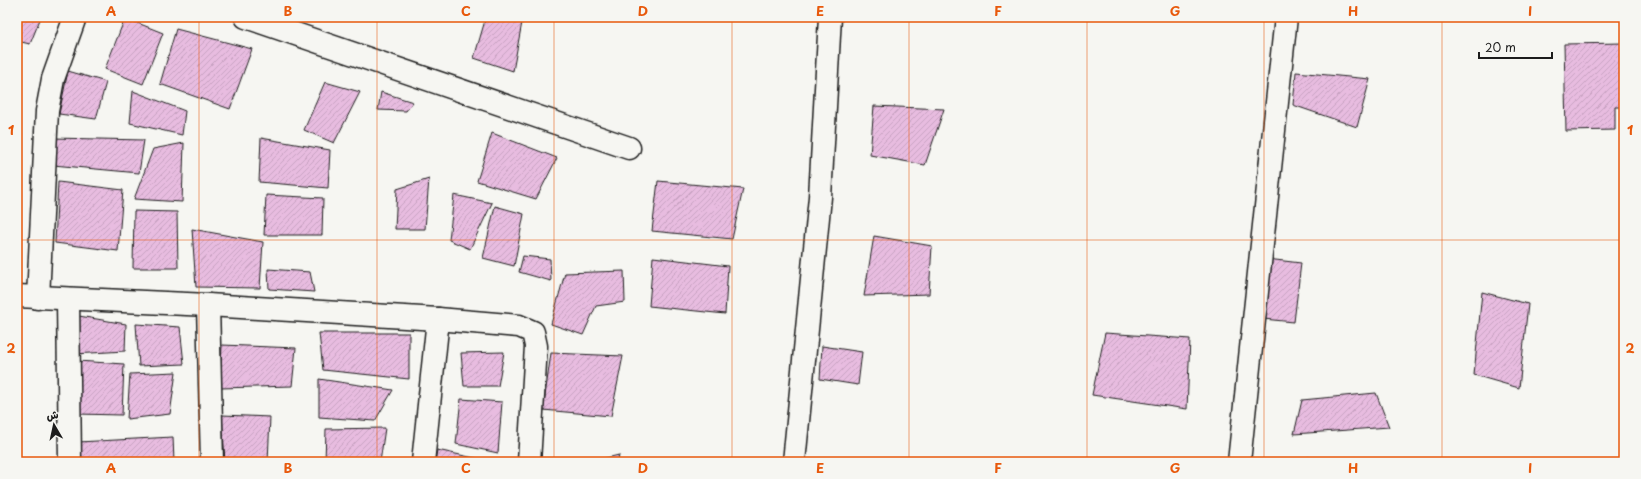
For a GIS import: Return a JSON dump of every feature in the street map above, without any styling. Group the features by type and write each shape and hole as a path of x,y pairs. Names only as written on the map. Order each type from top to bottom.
{"street":[{"path":"76,17 53,79 47,111 27,297 208,305 438,318 519,326 533,332 536,346 529,462"},
{"path":"246,17 629,148"},
{"path":"794,462 820,197 830,17"},
{"path":"1239,462 1286,17"},
{"path":"68,298 70,462"},
{"path":"208,305 212,462"},
{"path":"423,462 438,318"}],"building":[{"path":"17,17 41,17 30,44 17,41"},
{"path":"486,17 523,17 513,71 474,58"},
{"path":"125,18 163,33 143,84 105,69"},
{"path":"176,29 252,49 230,109 160,84"},
{"path":"1624,43 1624,107 1615,107 1615,130 1566,131 1564,44"},
{"path":"68,71 106,82 96,119 59,114"},
{"path":"1296,72 1370,79 1357,127 1293,105"},
{"path":"325,82 360,92 334,143 304,130"},
{"path":"133,91 185,111 182,135 130,123"},
{"path":"381,92 413,102 406,111 378,110"},
{"path":"874,106 944,109 925,165 870,155"},
{"path":"492,133 557,158 536,199 477,181"},
{"path":"53,138 144,140 139,173 53,165"},
{"path":"261,138 330,150 328,188 259,182"},
{"path":"184,143 182,202 134,199 153,149"},
{"path":"429,179 425,229 395,229 397,189"},
{"path":"658,181 743,189 732,239 652,231"},
{"path":"58,182 123,190 118,251 55,243"},
{"path":"266,195 323,198 322,235 264,235"},
{"path":"454,195 492,203 470,249 449,240"},
{"path":"495,206 524,214 514,266 483,258"},
{"path":"134,211 177,212 178,268 133,268"},
{"path":"192,229 263,242 260,288 196,287"},
{"path":"874,236 932,246 929,294 864,296"},
{"path":"523,256 550,259 551,281 519,272"},
{"path":"653,257 728,266 725,314 649,306"},
{"path":"1267,259 1301,263 1294,322 1263,319"},
{"path":"268,269 310,272 314,292 269,289"},
{"path":"624,271 625,302 596,306 583,335 551,324 565,273"},
{"path":"1482,292 1528,304 1519,388 1474,375"},
{"path":"73,315 126,324 125,351 74,354"},
{"path":"136,324 180,327 184,364 139,366"},
{"path":"319,333 409,333 409,379 323,370"},
{"path":"1105,333 1190,339 1187,409 1092,395"},
{"path":"222,345 296,348 292,386 220,388"},
{"path":"822,346 862,352 858,385 820,379"},
{"path":"504,352 498,386 464,386 461,353"},
{"path":"551,353 623,356 611,416 543,410"},
{"path":"77,361 124,364 122,415 77,414"},
{"path":"176,372 170,414 127,419 130,374"},
{"path":"319,379 393,390 375,421 319,417"},
{"path":"1376,393 1389,427 1294,434 1302,400"},
{"path":"461,399 502,402 498,453 456,444"},
{"path":"222,415 270,417 268,462 225,462"},
{"path":"385,428 380,462 325,462 326,429"},
{"path":"173,437 174,462 79,462 78,442"},
{"path":"437,450 493,462 435,462"},
{"path":"619,455 618,462 590,462"},
{"path":"1309,457 1309,462 1294,462"}]}
